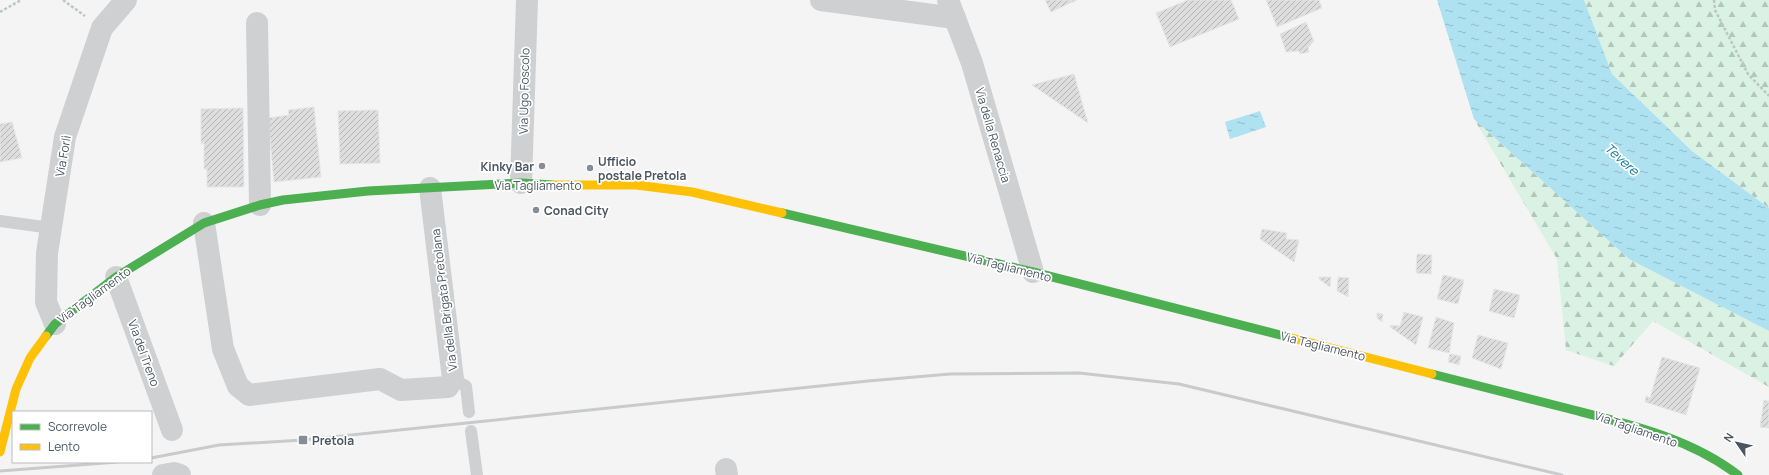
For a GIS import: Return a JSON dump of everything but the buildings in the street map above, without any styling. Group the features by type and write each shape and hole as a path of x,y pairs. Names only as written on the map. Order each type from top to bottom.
{"street":[{"name":"Via Forlì","path":"55,324 46,302 47,252 65,137 102,28 126,0"},
{"name":"Via Ugo Foscolo","path":"521,183 527,0"},
{"path":"820,0 951,9"},
{"name":"Via della Renaccia","path":"951,9 972,64 1033,272"},
{"path":"257,23 260,205"},
{"name":"Via Tagliamento","path":"0,452 16,389 30,358 55,324 116,277 204,223 260,205 283,200 368,191 521,183 559,185 636,185 692,192 1033,272 1628,424 1692,448 1729,468 1738,475"},
{"name":"Via della Brigata Pretolana","path":"204,223 223,349 238,386 249,395 380,379 401,390 448,387 453,379 430,188"},
{"name":"Via del Treno","path":"116,277 172,430"},
{"path":"163,475 174,473 180,475"}],"lane":[{"path":"0,221 51,228"},
{"path":"453,379 466,386 468,412"},
{"path":"472,431 477,475"}],"path":[{"path":"0,12 21,0"},
{"path":"63,0 102,28"},
{"path":"1714,0 1715,10 1748,74 1769,96"}],"green space":[{"path":"1584,0 1769,0 1769,208 1692,151 1612,74"},
{"path":"1474,119 1629,259 1769,331 1769,387 1653,321 1614,366 1566,350 1557,259"}],"water":[{"name":"Tevere","path":"1437,0 1584,0 1612,74 1692,151 1769,208 1769,331 1629,259 1474,119"},
{"path":"1260,111 1266,127 1230,139 1225,122"}],"railway":[{"path":"152,458 219,445 303,440 868,381 950,374 1079,373 1179,384 1562,475"},
{"path":"0,471 105,463"}],"traffic: fast":[{"path":"46,336 55,324 116,277 204,223 260,205 283,200 368,191 521,183 553,185"},
{"path":"782,213 1033,272 1288,337"},
{"path":"1432,374 1610,419 1655,433 1699,451 1738,475"}],"traffic: slow":[{"path":"553,185 636,185 692,192 782,213"},
{"path":"0,452 16,389 30,358 46,336"},
{"path":"1288,337 1432,374"}],"place":[{"name":"Kinky Bar","path":"542,166"},
{"name":"Ufficio postale Pretola","path":"590,168"},
{"name":"Conad City","path":"536,210"},
{"name":"Pretola","path":"303,440"}]}
